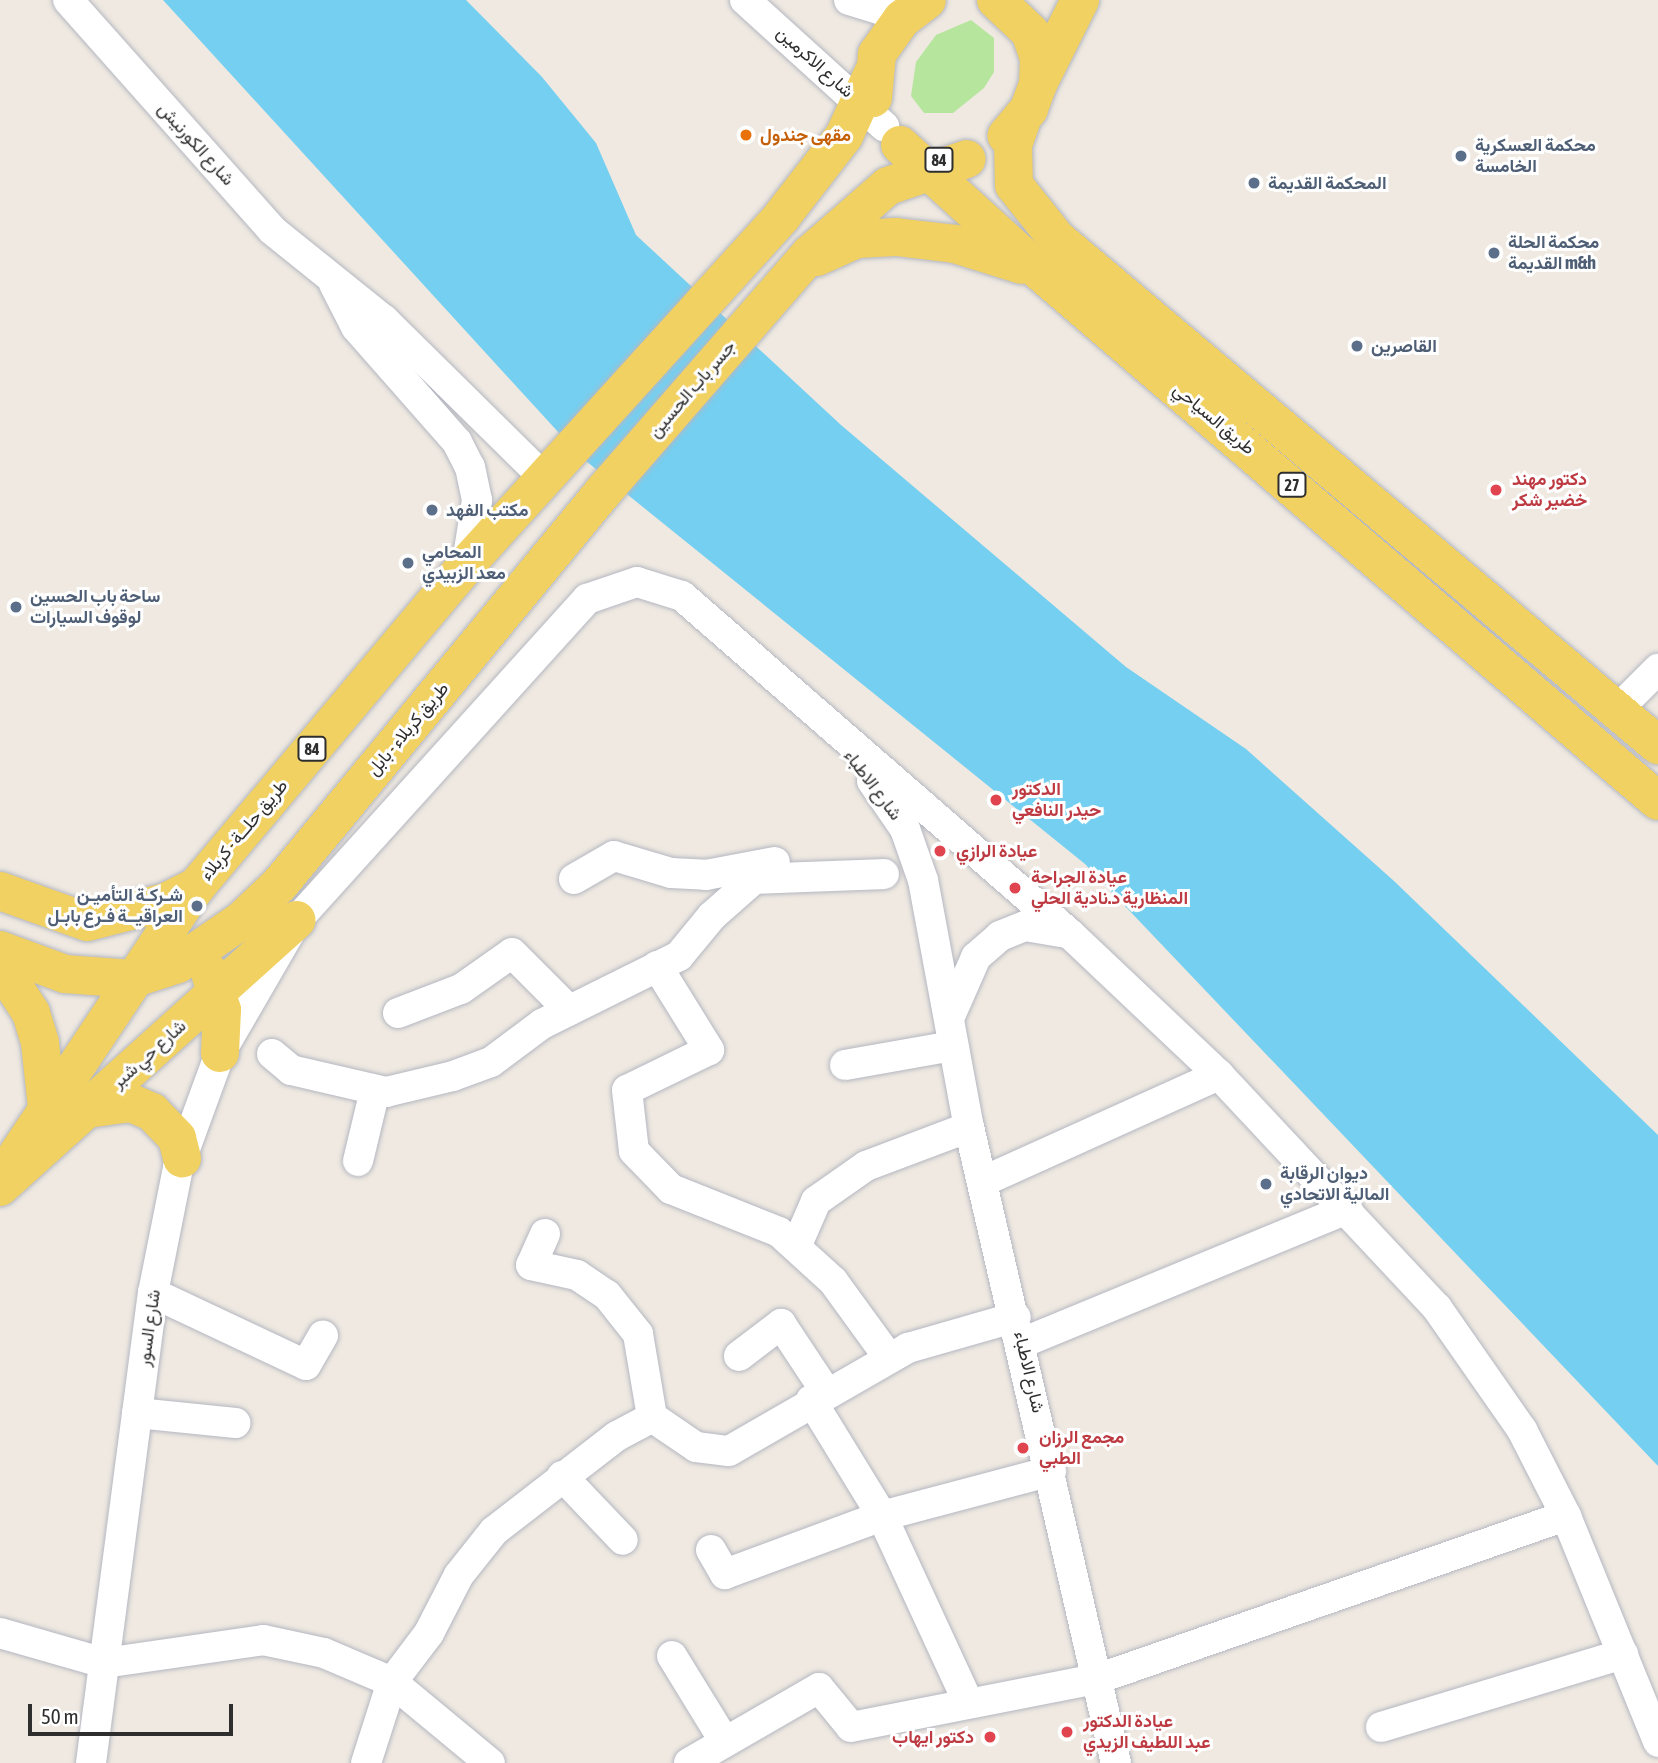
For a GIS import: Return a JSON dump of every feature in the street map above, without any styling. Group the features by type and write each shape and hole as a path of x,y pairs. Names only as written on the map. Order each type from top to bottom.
{"main road":[{"path":"996,0 1030,32 1039,58 1030,100"},
{"name":"84","path":"889,123 924,158 967,159 999,144 1030,100 1080,0"},
{"name":"84","path":"784,283 888,187 889,123 877,54 924,1"},
{"name":"27","path":"1030,100 1013,145 1014,185 1057,239 1658,745"},
{"name":"84","path":"556,469 826,162 889,123"},
{"name":"طريق السياحي","path":"889,123 1057,286 1658,801"},
{"path":"784,283 826,250 857,239 896,237 999,256 1057,286"},
{"name":"جسر باب الحسين","path":"603,492 784,283"},
{"name":"طريق حلــة - كربلاء","path":"87,922 166,902 197,886 466,565 556,469"},
{"name":"طريق كربلاء - بابل","path":"198,950 242,920 280,884 603,492"},
{"path":"0,1186 47,1107 197,886 208,909 242,920 297,920"},
{"path":"0,891 87,922 157,942 198,950 266,938 297,920"},
{"name":"شارع حي شبر","path":"0,1186 297,920"},
{"name":"84","path":"0,950 65,974 132,979 198,950"},
{"path":"198,950 217,992 223,1023 220,1052"},
{"path":"0,965 31,1013 40,1042 47,1107"},
{"path":"87,1109 131,1103 152,1112 177,1138 182,1158"}],"street":[{"name":"شارع الكورنيش","path":"68,0 272,230 556,469"},
{"name":"شارع الاكرمين","path":"745,0 889,123"},
{"path":"849,0 881,10 924,1"},
{"path":"332,280 356,327 457,443 470,467 476,522 466,565"},
{"name":"شارع السور","path":"91,1763 153,1293 182,1158 220,1052 297,920 587,599 616,586 649,584 682,596 822,718"},
{"path":"1618,709 1658,669"},
{"path":"822,718 1069,934 1219,1075 1437,1308 1522,1430 1566,1516 1658,1742"},
{"name":"شارع الاطباء","path":"822,718 905,829 936,934 969,1127 985,1181 1100,1678 1116,1763"},
{"path":"574,879 614,856 671,873 706,875 756,863 816,862 827,873"},
{"path":"272,1054 291,1070 375,1090 453,1076 491,1062 569,1010 679,956 712,916 754,879 827,873 884,874"},
{"name":"شارع الاطباء","path":"951,1034 961,981 976,957 1000,936 1043,925 1069,934"},
{"path":"398,1013 461,989 512,953 569,1010"},
{"path":"657,966 709,1050 627,1090 634,1151 671,1189 779,1232 833,1281 889,1358"},
{"path":"845,1065 951,1034"},
{"path":"985,1181 1219,1075"},
{"path":"358,1161 375,1090"},
{"path":"796,1247 816,1201 866,1166 969,1127"},
{"path":"545,1234 531,1265 577,1275 607,1295 638,1334 652,1417 696,1447 729,1451 819,1396 889,1358 1019,1330 1347,1209"},
{"path":"153,1293 306,1365 323,1336"},
{"path":"739,1356 781,1324 882,1516 967,1700"},
{"path":"137,1413 235,1423"},
{"path":"366,1763 392,1682 429,1633 459,1574 494,1531 562,1476 652,1417"},
{"path":"710,1550 725,1574 882,1516 1051,1471"},
{"path":"562,1476 623,1540"},
{"path":"689,1763 819,1688 851,1727 967,1700 1100,1678 1566,1516"},
{"path":"0,1633 104,1664 263,1640 324,1653 392,1682 490,1763"},
{"path":"1381,1727 1623,1654"},
{"path":"673,1656 725,1742"}],"green space":[{"path":"971,20 994,38 994,72 984,88 953,113 924,113 911,96 916,62 936,35"}],"water":[{"path":"163,0 466,0 542,77 596,143 636,235 841,425 1126,667 1246,749 1394,881 1658,1135 1658,1466 1085,864 581,457"}],"place":[{"name":"مقهى جندول","path":"746,135"},
{"name":"محكمة العسكرية الخامسة","path":"1461,156"},
{"name":"المحكمة القديمة","path":"1254,183"},
{"name":"محكمة الحلة القديمة m&h","path":"1494,253"},
{"name":"القاصرين","path":"1357,346"},
{"name":"دكتور مهند خضير شكر","path":"1496,490"},
{"name":"مكتب الفهد","path":"432,510"},
{"name":"المحامي معد الزبيدي","path":"408,563"},
{"name":"ساحة باب الحسين لوقوف السيارات","path":"16,607"},
{"name":"الدكتور حيدر النافعي","path":"996,800"},
{"name":"عيادة الرازي","path":"940,851"},
{"name":"عيادة الجراحة المنظارية د.نادية الحلي","path":"1015,888"},
{"name":"شـركـة التأميـن العراقيــة فـرع بابـل","path":"197,906"},
{"name":"ديوان الرقابة المالية الاتحادي","path":"1266,1184"},
{"name":"مجمع الرزان الطبي","path":"1023,1448"},
{"name":"عيادة الدكتور عبد اللطيف الزيدي","path":"1067,1732"},
{"name":"دكتور ايهاب","path":"990,1737"}]}
